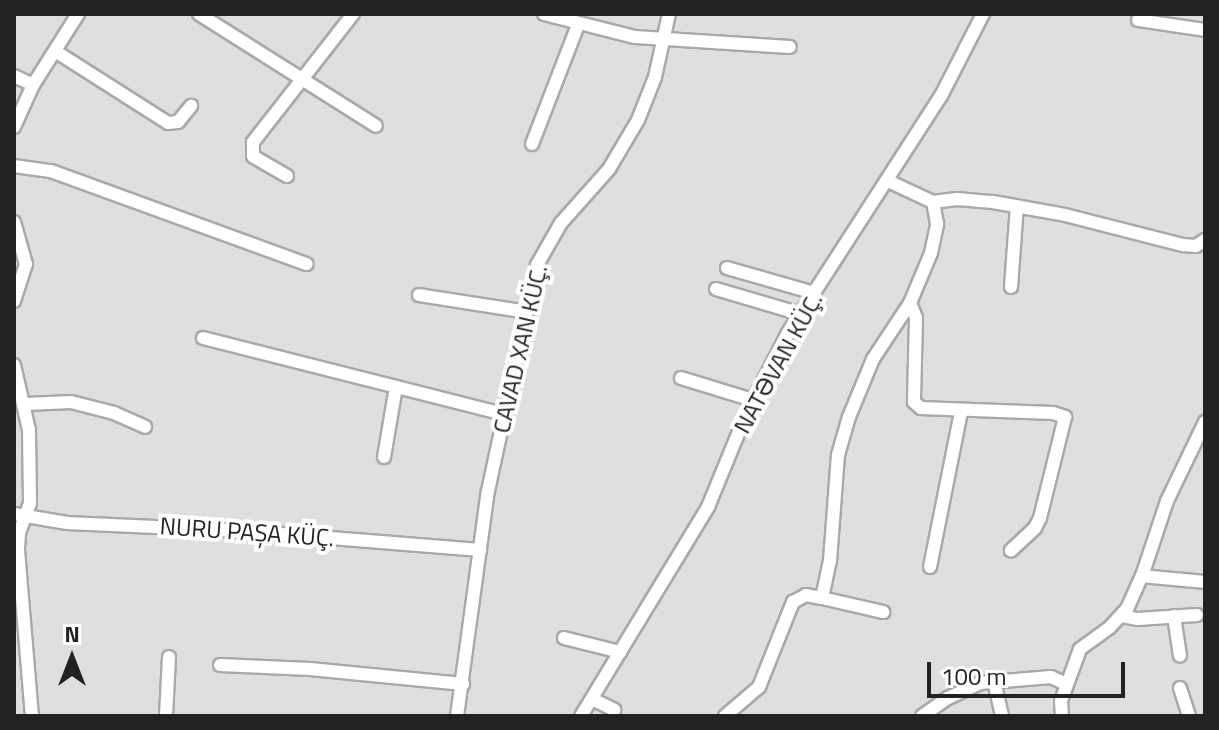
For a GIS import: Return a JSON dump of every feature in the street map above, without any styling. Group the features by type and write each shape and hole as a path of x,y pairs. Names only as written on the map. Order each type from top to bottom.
{"street":[{"path":"14,127 33,85 78,14"},
{"path":"199,14 376,126"},
{"path":"287,176 253,156 251,150 353,14"},
{"path":"544,14 578,25 663,39 790,47"},
{"name":"CAVAD XAN KÜÇ.","path":"457,716 503,414 537,265 561,223 609,169 638,120 655,77 669,14"},
{"name":"NATƏVAN KÜÇ.","path":"581,716 708,507 753,400 801,314 955,72 983,14"},
{"path":"1138,20 1205,30"},
{"path":"532,144 578,25"},
{"path":"55,51 168,123 178,122 191,106"},
{"path":"14,76 33,85"},
{"path":"14,166 51,171 307,264"},
{"path":"888,181 933,202 957,199 1017,206 1183,245 1196,246 1205,240"},
{"path":"822,598 830,561 838,455 849,417 873,359 910,303 925,271 937,224 933,202"},
{"path":"1011,287 1017,206"},
{"path":"14,222 26,264 14,301"},
{"path":"727,268 815,293"},
{"path":"716,289 801,314"},
{"path":"419,295 527,312"},
{"path":"910,303 916,318 914,402 921,408 961,412 1053,413 1065,417 1040,518 1035,528 1011,550"},
{"path":"203,338 503,414"},
{"path":"14,365 26,404 32,482 20,515 18,550 32,716"},
{"path":"681,378 753,400"},
{"path":"384,457 396,387"},
{"path":"26,404 71,402 89,405 145,427"},
{"path":"930,567 961,412"},
{"path":"1062,716 1061,701 1080,649 1122,616 1142,576 1167,501 1205,422"},
{"name":"NURU PAŞA KÜÇ.","path":"20,515 67,523 230,530 480,550"},
{"path":"1142,576 1205,582"},
{"path":"725,716 759,687 793,602 806,595 883,612"},
{"path":"1122,616 1138,619 1197,615"},
{"path":"1174,616 1180,656"},
{"path":"564,638 620,652"},
{"path":"166,716 169,657"},
{"path":"220,665 310,669 463,684"},
{"path":"922,716 967,687 994,681 1051,677 1066,684"},
{"path":"994,681 1002,716"},
{"path":"1180,688 1189,716"},
{"path":"592,699 615,710"}],"shaded area":[{"path":"14,14 1205,14 1205,716 14,716"}]}
